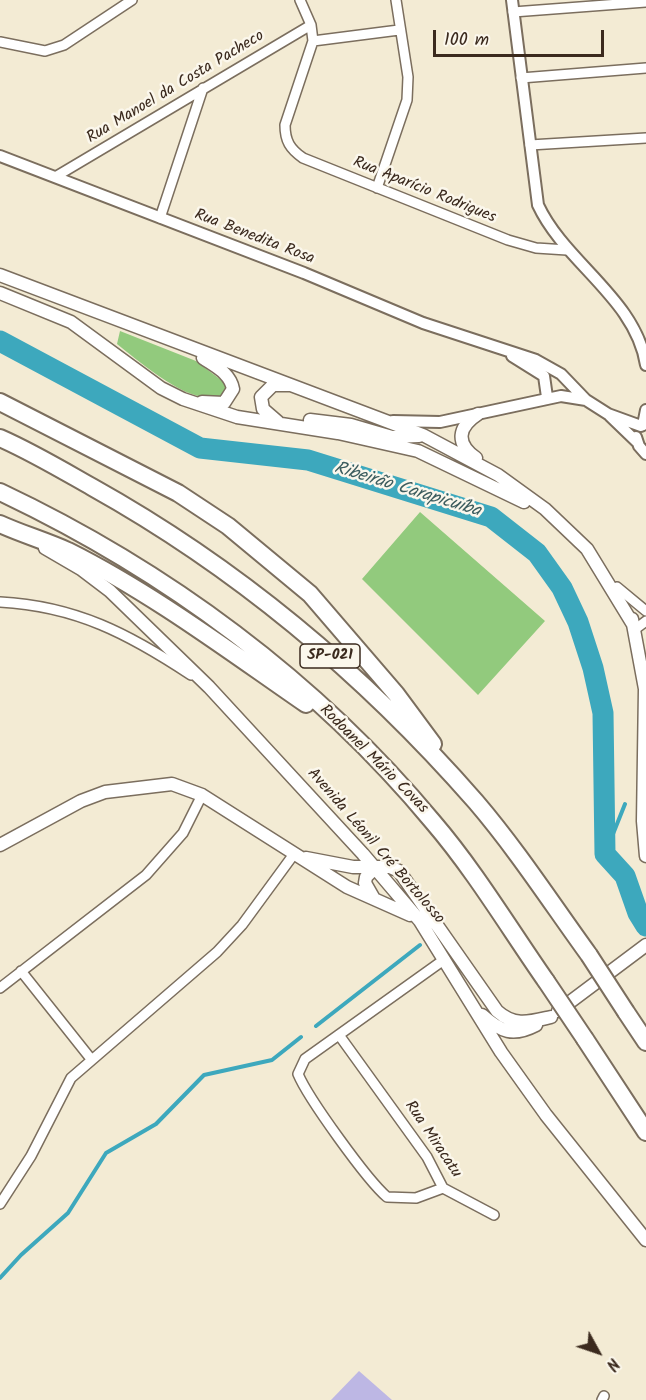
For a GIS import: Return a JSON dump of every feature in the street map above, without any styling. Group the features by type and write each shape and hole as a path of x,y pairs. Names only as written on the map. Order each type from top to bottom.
{"highway":[{"path":"0,402 178,493 228,526 310,594 396,694 476,803"},
{"name":"SP-021","path":"0,438 150,519 249,587 360,682 476,803 589,956 646,1042"},
{"name":"Rodoanel Mário Covas","path":"0,492 126,559 204,610 277,666 353,737 434,822 546,981 646,1132"},
{"path":"0,524 68,552 171,611 353,737"}],"main road":[{"path":"0,275 187,348 296,386 373,418 423,435 498,475"},
{"path":"0,293 71,322 161,388 183,399 220,413 418,451 518,498 574,537"},
{"path":"183,399 220,404 230,396 233,389 232,380 226,374 187,348"},
{"path":"280,423 260,404 262,393 273,386 296,386"},
{"path":"476,414 464,425 460,439 469,453 545,509 587,549 604,574 624,614 634,628"},
{"path":"280,423 303,420 351,425 392,437 423,435"},
{"name":"Avenida Léonil Cré Bortolosso","path":"18,532 81,569 110,591 209,687 374,869 420,921 474,1008 546,1115 646,1240"},
{"path":"604,574 617,587 631,613 645,689 646,743 643,821 646,856"},
{"path":"0,845 81,801 105,792 172,784 202,795 347,886 420,921"},
{"path":"296,856 374,869 390,867 406,879 497,1011 506,1018 524,1024 551,1017"},
{"path":"373,897 365,883 366,877 374,869"},
{"path":"474,1008 490,1023 514,1033 523,1032 551,1017 643,948"}],"street":[{"path":"0,42 45,51 64,45 132,0"},
{"name":"Rua Aparício Rodrigues","path":"300,0 311,25 313,41 285,125 285,138 292,150 303,158 508,240 536,248 567,250"},
{"path":"377,188 407,100 408,77 396,0"},
{"path":"512,0 538,205 547,223 567,250 634,326 644,351 646,365"},
{"path":"513,12 646,2"},
{"name":"Rua Manoel da Costa Pacheco","path":"55,177 311,25"},
{"path":"313,41 399,30"},
{"path":"521,78 646,68"},
{"path":"160,218 203,88"},
{"path":"530,146 646,138"},
{"name":"Rua Benedita Rosa","path":"0,156 423,323 497,346 553,368 586,400 608,414 643,449"},
{"name":"Rua Benedita Rosa","path":"497,346 544,376 547,397 561,396 586,400"},
{"path":"373,418 420,423 476,414 547,397"},
{"path":"643,449 638,430 644,424 646,410"},
{"path":"423,435 476,414"},
{"name":"Rua Benedita Rosa","path":"608,414 644,424"},
{"path":"617,587 646,611"},
{"path":"0,602 59,610 103,624 147,646 209,687"},
{"path":"634,628 646,621"},
{"path":"0,988 146,875 183,833 202,795"},
{"path":"0,1204 31,1156 71,1078 217,952 242,925 296,856"},
{"path":"443,1188 416,1198 387,1197 358,1162 306,1089 298,1074 301,1064 445,959"},
{"path":"21,971 92,1059"},
{"name":"Rua Miracatu","path":"339,1035 427,1157 443,1188 494,1215"}],"green space":[{"path":"120,331 196,361 225,383 225,393 214,398 200,397 169,383 117,344"},
{"path":"420,512 545,621 478,695 362,579"}],"building":[{"path":"359,1371 392,1400 331,1400"}],"waterway":[{"name":"Ribeirão Carapicuíba","path":"0,341 200,448 308,460 491,517 537,553 562,588 578,622 593,668 603,713 605,854 625,876 638,913 646,926"},
{"path":"605,854 625,804"},
{"path":"316,1026 420,945"},
{"path":"0,1278 21,1255 68,1213 106,1153 156,1124 204,1075 272,1060 301,1037"}]}
